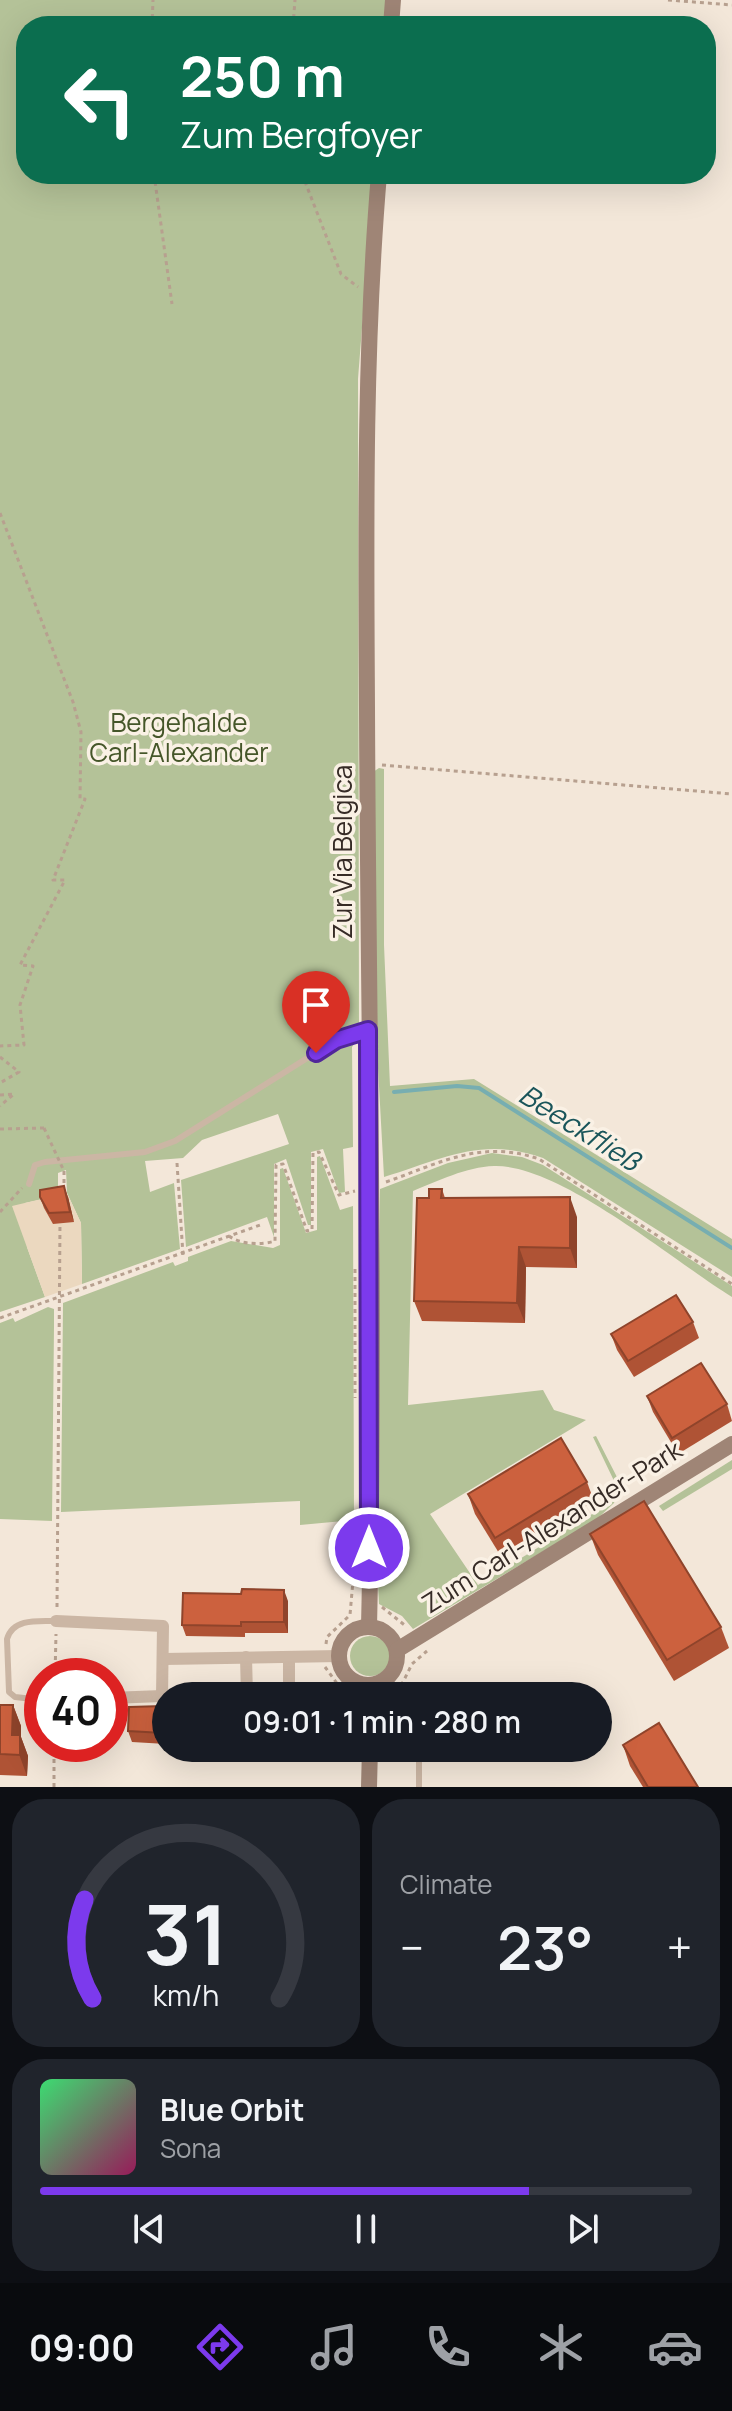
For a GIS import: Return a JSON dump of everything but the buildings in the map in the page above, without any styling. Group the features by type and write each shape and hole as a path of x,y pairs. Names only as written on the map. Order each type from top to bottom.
{"street":[{"name":"Zur Via Belgica","path":"369,1627 371,1187 367,329 378,184"},
{"name":"Zum Carl-Alexander-Park","path":"397,1650 418,1648 732,1444"},
{"path":"56,1622 163,1626 162,1696 128,1697"},
{"path":"332,1656 345,1639 359,1628 369,1627 387,1633 397,1650 394,1670 379,1682"},
{"path":"164,1659 332,1656"},
{"path":"332,1656 357,1682"},
{"path":"246,1657 247,1682"},
{"path":"289,1657 289,1682"},
{"path":"369,1787 370,1762"}],"lane":[{"path":"29,1184 35,1165 45,1162 145,1152 175,1141 336,1040 368,1030"},
{"path":"24,1698 15,1697 9,1692 9,1632 21,1624 56,1622"},
{"path":"419,1762 419,1787"}],"path":[{"path":"668,0 732,5"},
{"path":"155,184 172,304"},
{"path":"306,184 341,274 364,291"},
{"path":"0,513 73,702 81,732 80,799 85,799 53,880 65,880 20,965 33,966 20,1005 24,1045 0,1046"},
{"path":"367,764 732,794"},
{"path":"0,1057 19,1072 0,1083"},
{"path":"0,1095 14,1094 0,1106"},
{"path":"0,1129 44,1128 64,1171 63,1198"},
{"path":"371,1187 468,1152 513,1150 539,1159 732,1284"},
{"path":"229,1236 235,1241 266,1244 275,1241 276,1165 283,1164 307,1231 312,1230 313,1153 319,1152 339,1195 356,1191 356,1204"},
{"path":"177,1163 183,1255"},
{"path":"0,1212 18,1191 29,1184"},
{"path":"55,1658 59,1218"},
{"path":"0,1318 263,1224"},
{"path":"355,1258 356,1405"},
{"path":"334,1682 325,1671 332,1656 327,1637 350,1615 355,1559"},
{"path":"351,1607 369,1606 391,1611 418,1648"},
{"path":"54,1762 54,1787"}],"green space":[{"name":"Bergehalde Carl-Alexander","path":"0,0 388,0 387,16 16,16 16,184 373,184 358,379 359,1037 352,1047 353,1147 343,1149 345,1192 339,1193 323,1149 311,1152 311,1225 308,1225 286,1159 274,1164 274,1237 267,1217 186,1247 181,1180 289,1144 278,1114 202,1140 183,1158 145,1161 150,1192 174,1183 180,1249 82,1284 81,1223 67,1193 66,1170 58,1173 58,1196 25,1203 27,1247 45,1297 0,1312"},
{"path":"384,769 384,945 390,1086 474,1079 732,1239 732,1277 543,1158 501,1149 463,1152 384,1177 377,1050 373,772"},
{"path":"492,1153 522,1157 543,1165 732,1286 732,1297 583,1197 521,1170 494,1166 473,1169 413,1191 408,1405 543,1390 554,1410 586,1420 430,1514 478,1585 605,1506 616,1485 593,1437 596,1436 620,1483 614,1503 597,1519 413,1629 402,1616 379,1604 376,1542 380,1189 448,1163"},
{"path":"320,1156 340,1210 353,1206 354,1520 300,1525 300,1501 61,1512 63,1303 173,1262 175,1266 188,1261 188,1257 231,1241 273,1248 280,1245 280,1169 283,1168 306,1233 317,1230 317,1157"},
{"path":"48,1307 54,1309 52,1521 0,1519 0,1323 13,1318 15,1322"},
{"path":"732,1460 732,1469 663,1511 659,1506"},
{"path":"370,1636 384,1642 390,1656 384,1670 370,1676 356,1670 350,1656 356,1642"}],"shaded area":[{"path":"67,1193 81,1223 82,1284 45,1297 12,1206"}],"waterway":[{"name":"Beeckfließ","path":"394,1092 457,1086 479,1088 732,1248"}],"route":[{"path":"316,1053 356,1031 368,1030 371,1165 369,1548"}]}
